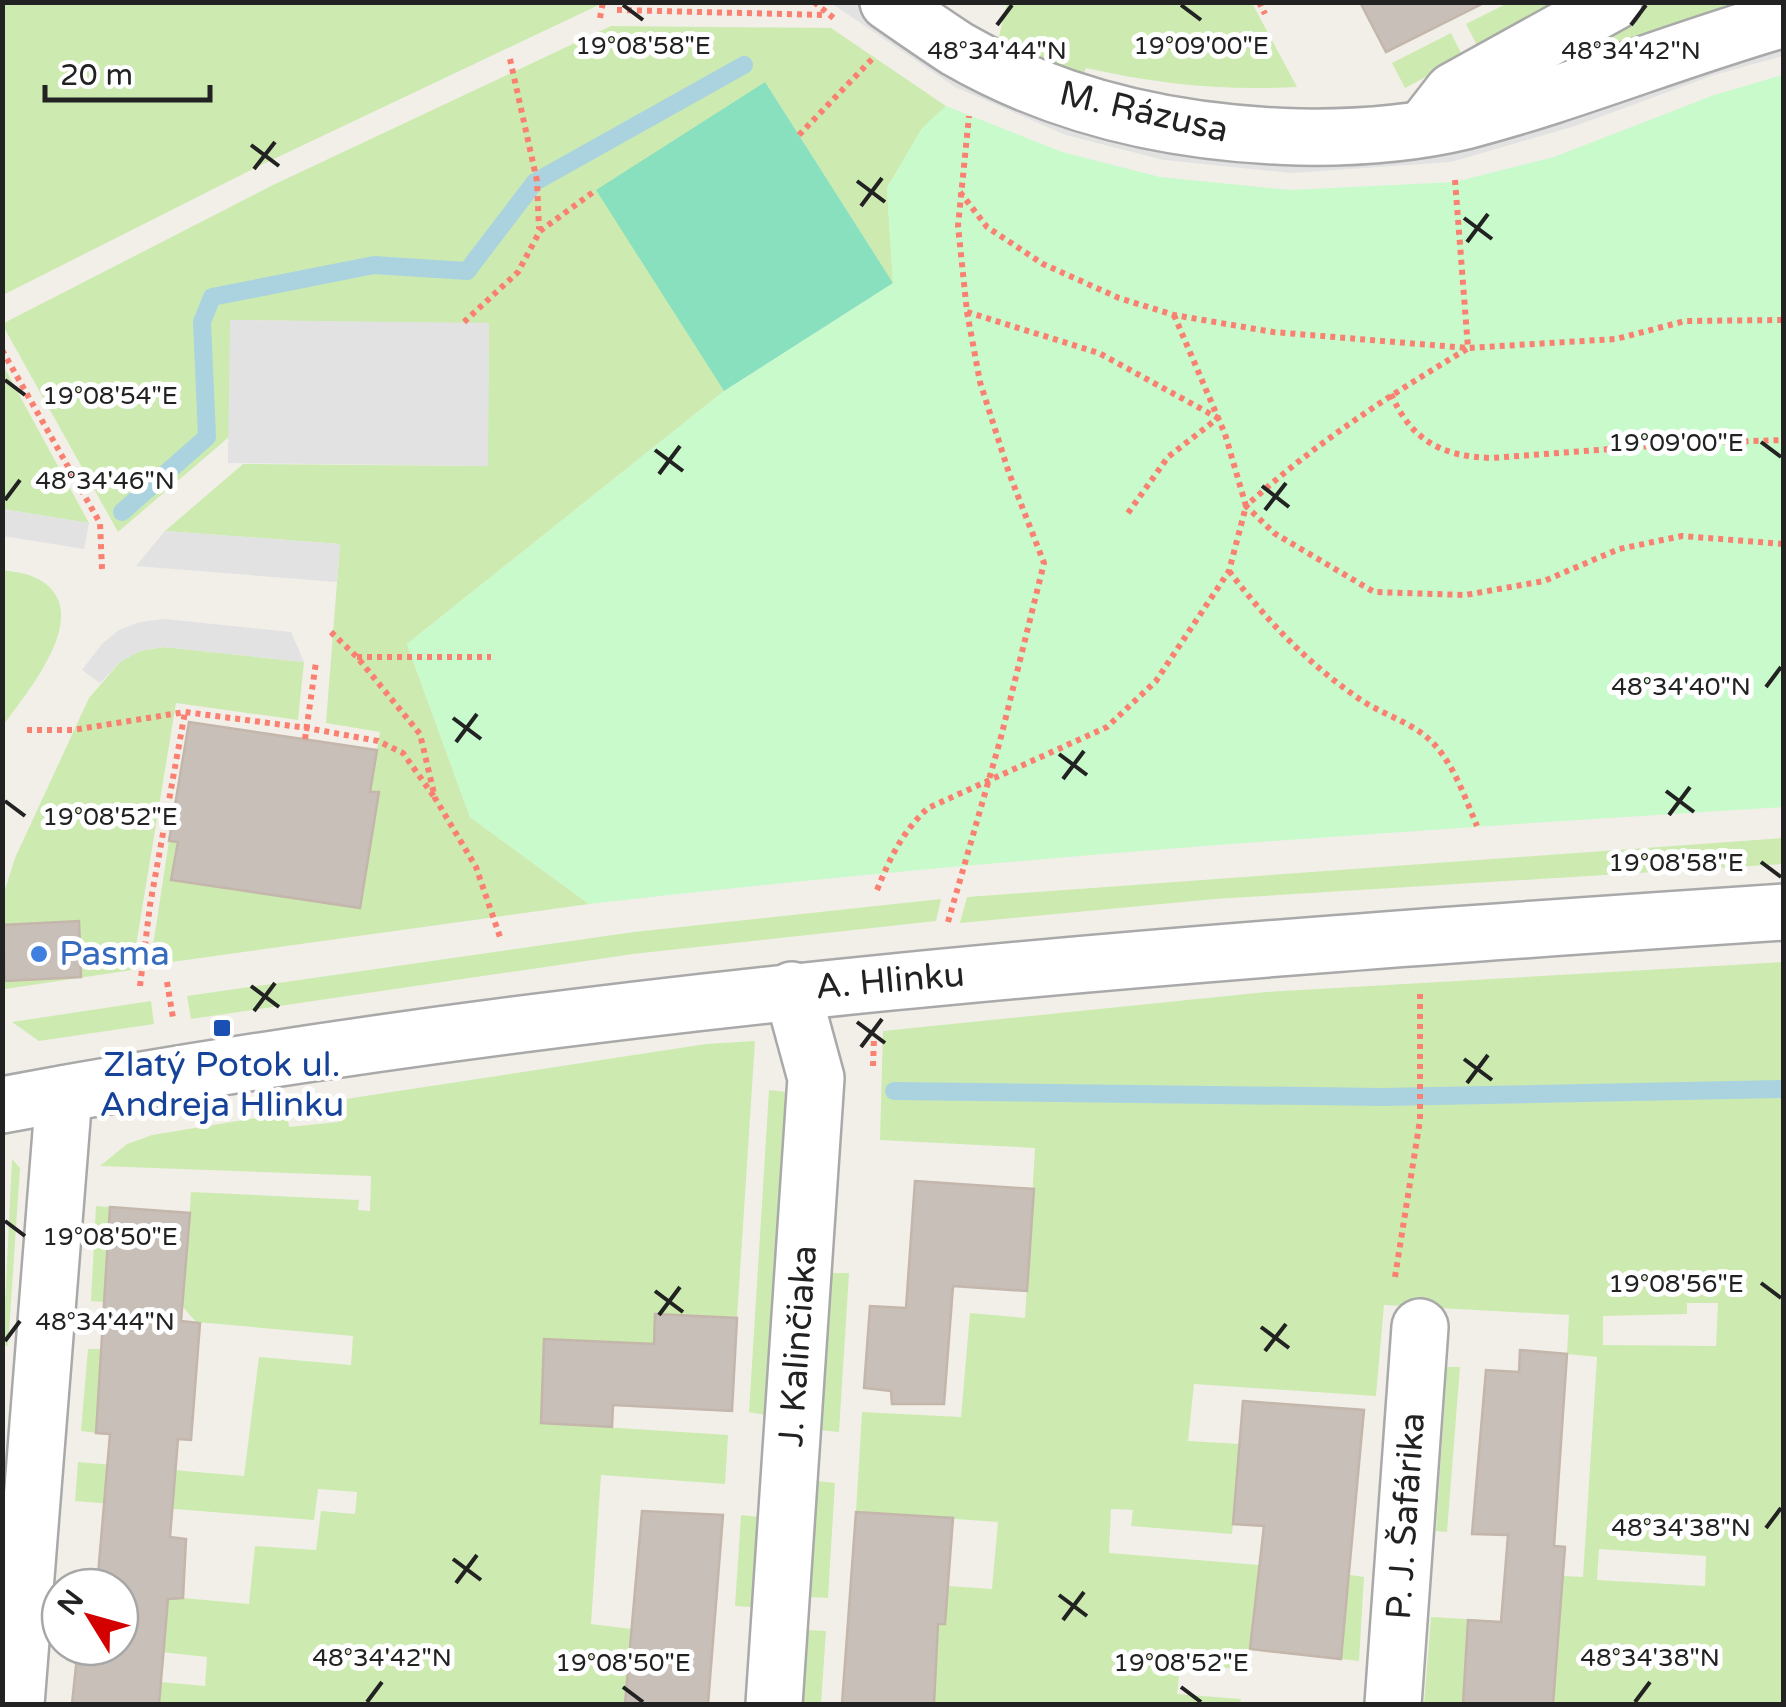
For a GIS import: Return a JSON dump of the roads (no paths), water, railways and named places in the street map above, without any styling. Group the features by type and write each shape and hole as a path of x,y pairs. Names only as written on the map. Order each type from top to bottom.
{"street":[{"path":"1438,150 1454,91 1614,2"},
{"name":"M. Rázusa","path":"884,26 960,50 1013,76 1091,106 1163,124 1269,137 1343,137 1438,150 1514,106 1775,14"},
{"name":"A. Hlinku","path":"2,1105 280,1056 792,990 1140,956 1784,912"},
{"name":"J. Kalinčiaka","path":"774,1704 816,1078 792,990"},
{"path":"16,1704 64,1094"},
{"name":"P. J. Šafárika","path":"1393,1704 1420,1327"}],"waterway":[{"path":"122,512 207,437 202,322 212,297 374,265 467,271 535,182 744,65"},
{"path":"894,1091 1382,1097 1784,1089"}],"place":[{"name":"Pasma","path":"39,954"},
{"name":"Zlatý Potok ul. Andreja Hlinku","path":"222,1028"}]}
